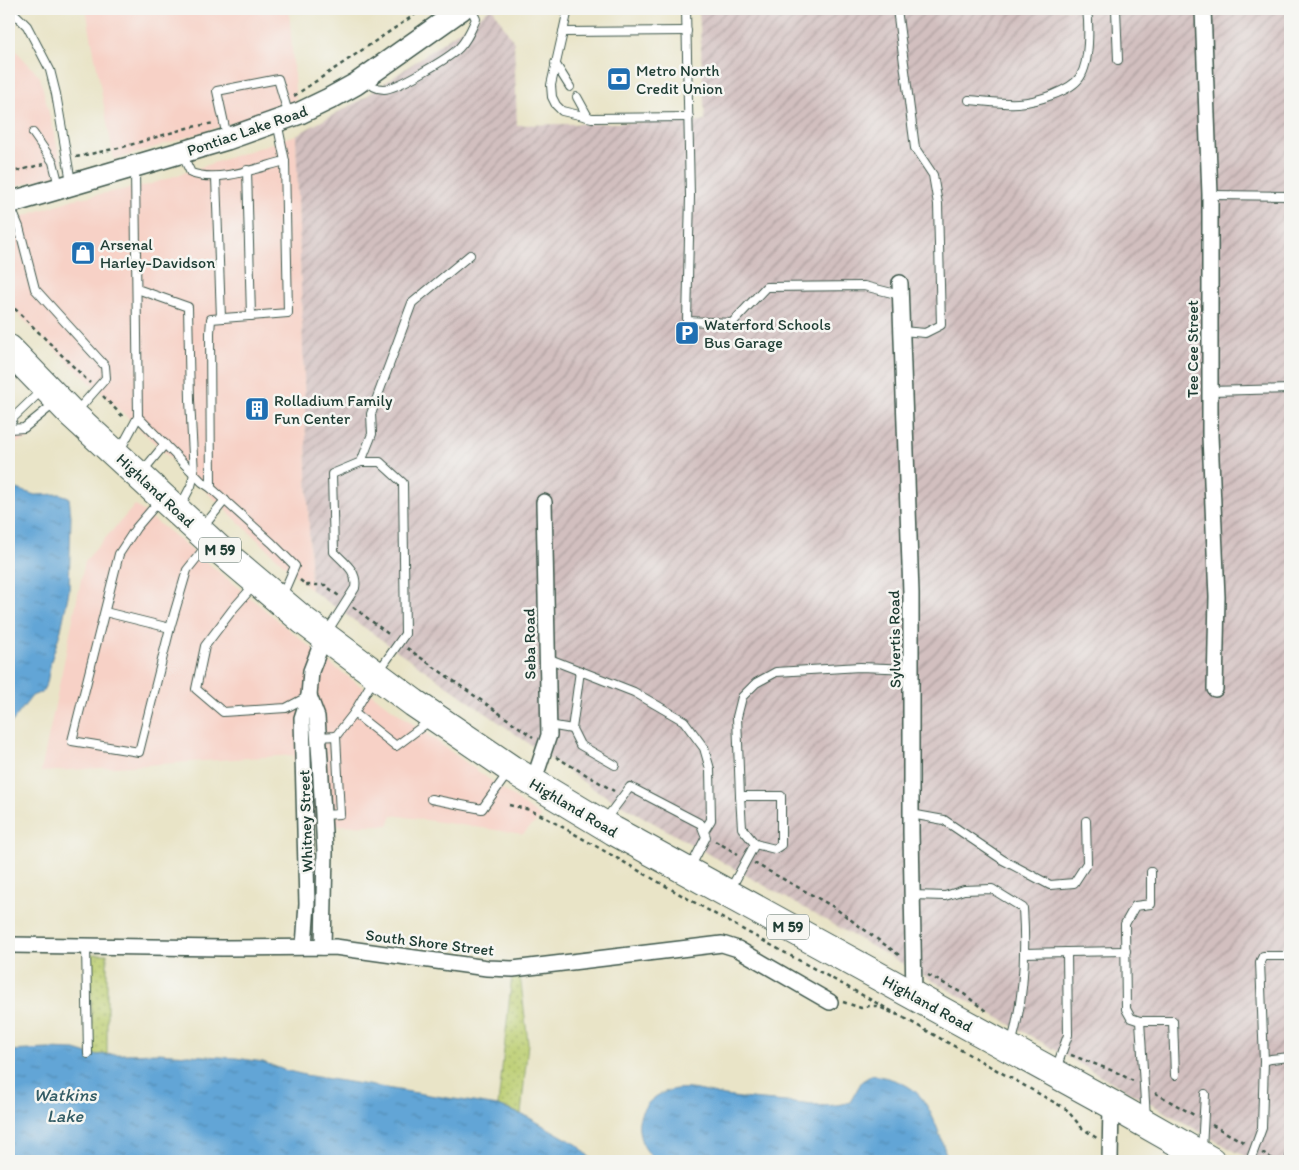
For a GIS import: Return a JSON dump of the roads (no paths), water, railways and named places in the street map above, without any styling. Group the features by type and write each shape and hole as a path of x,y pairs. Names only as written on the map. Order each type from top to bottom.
{"highway":[{"name":"Highland Road","path":"9,349 59,400 139,475 258,582 324,637 434,717 522,776 602,824 728,894 909,1007 1010,1049 1207,1159"}],"street":[{"name":"Pontiac Lake Road","path":"9,202 227,139 284,120 329,100 364,78 462,9"},
{"name":"Tee Cee Street","path":"1203,9 1210,195 1210,390 1216,597 1215,690"},
{"name":"Sylvertis Road","path":"900,289 912,669 912,894 909,1007"},
{"name":"Seba Road","path":"522,776 549,735 544,502"},
{"name":"Whitney Street","path":"304,946 306,881 302,718 309,696 311,671 324,637"},
{"name":"Whitney Street","path":"309,696 317,717 319,737 323,818 323,947"},
{"path":"304,821 323,818"},
{"path":"306,881 324,882"},
{"name":"South Shore Street","path":"9,945 222,948 335,947 487,968 512,969 722,944 738,949 830,1002"},
{"path":"1110,1161 1111,1104"}],"lane":[{"path":"10,9 27,26 50,70 56,94 66,186"},
{"path":"364,78 376,88 393,88 457,50 468,37 476,19 471,9"},
{"path":"568,9 551,85 552,97 562,112 588,117 689,117"},
{"path":"686,9 690,196 687,321 732,324 766,287 864,286 900,289"},
{"path":"896,9 915,148 933,175 938,204 941,325 925,333 902,331"},
{"path":"969,100 1019,103 1044,97 1073,84 1085,68 1088,47 1088,9"},
{"path":"1116,9 1118,60"},
{"path":"563,32 687,31"},
{"path":"555,63 570,87"},
{"path":"211,488 211,319 288,313 284,120 278,79 216,92 227,139"},
{"path":"577,97 588,117"},
{"path":"33,133 53,162 66,186"},
{"path":"181,152 191,173 200,177 216,177 285,161"},
{"path":"118,455 138,417 135,166"},
{"path":"247,170 251,316"},
{"path":"216,177 221,318"},
{"path":"1210,195 1290,196"},
{"path":"9,202 19,228 35,289 105,366 106,378 59,400 14,417 9,428 24,428 59,400"},
{"path":"360,462 372,434 371,414 412,303 470,255"},
{"path":"137,289 188,307 194,474 192,486 136,528 119,554 72,741 139,752 170,628 187,570 225,500"},
{"path":"1210,390 1290,389"},
{"path":"138,417 202,482 225,500 295,566 280,601"},
{"path":"139,475 165,444"},
{"path":"323,818 340,814 336,736 354,713 376,675 405,634 403,483 380,462 360,462 332,474 334,552 350,568 356,582 355,588 324,637"},
{"path":"258,582 233,609 205,646 196,689 223,712 286,708 309,696"},
{"path":"105,612 170,628"},
{"path":"547,658 634,692 684,721 704,748 710,769 711,820 704,831"},
{"path":"740,796 781,796 781,845 775,849 755,844 742,828 740,796 738,717 742,697 756,683 776,672 860,667 912,669"},
{"path":"580,671 572,729 580,745 615,765"},
{"path":"354,713 396,746 434,717"},
{"path":"549,725 572,729"},
{"path":"319,737 336,736"},
{"path":"431,800 482,809 522,776"},
{"path":"602,824 630,787 701,824 706,837 688,872"},
{"path":"911,814 944,820 1003,860 1050,885 1074,883 1087,862 1086,821"},
{"path":"728,894 755,844"},
{"path":"1151,872 1151,904 1135,906 1125,924 1126,1009 1131,1018 1140,1021 1173,1020 1175,1075"},
{"path":"912,894 945,896 964,890 992,889 1023,908 1024,952 1018,1020 1010,1049"},
{"path":"86,946 88,1054"},
{"path":"1024,952 1126,951"},
{"path":"1054,1073 1068,1035 1067,952"},
{"path":"1250,1161 1262,1128 1264,1061 1260,962 1263,956 1290,956"},
{"path":"1140,1021 1147,1125"},
{"path":"1264,1061 1290,1057"},
{"path":"1204,1094 1207,1159"}],"water":[{"path":"14,488 35,495 60,494 69,497 71,516 69,591 47,683 42,692 32,696 9,726 9,491"},
{"name":"Watkins Lake","path":"75,1050 91,1055 158,1053 236,1058 263,1062 305,1075 498,1106 528,1117 578,1145 593,1161 9,1161 9,1051"},
{"path":"872,1075 900,1082 919,1094 935,1121 948,1161 658,1161 647,1152 641,1139 639,1122 644,1108 655,1097 676,1089 688,1089 740,1098 834,1105 850,1102 862,1081"}],"place":[{"name":"Metro North Credit Union","path":"619,79"},
{"name":"Arsenal Harley-Davidson","path":"83,253"},
{"name":"Waterford Schools Bus Garage","path":"687,333"},
{"name":"Rolladium Family Fun Center","path":"257,409"}]}
